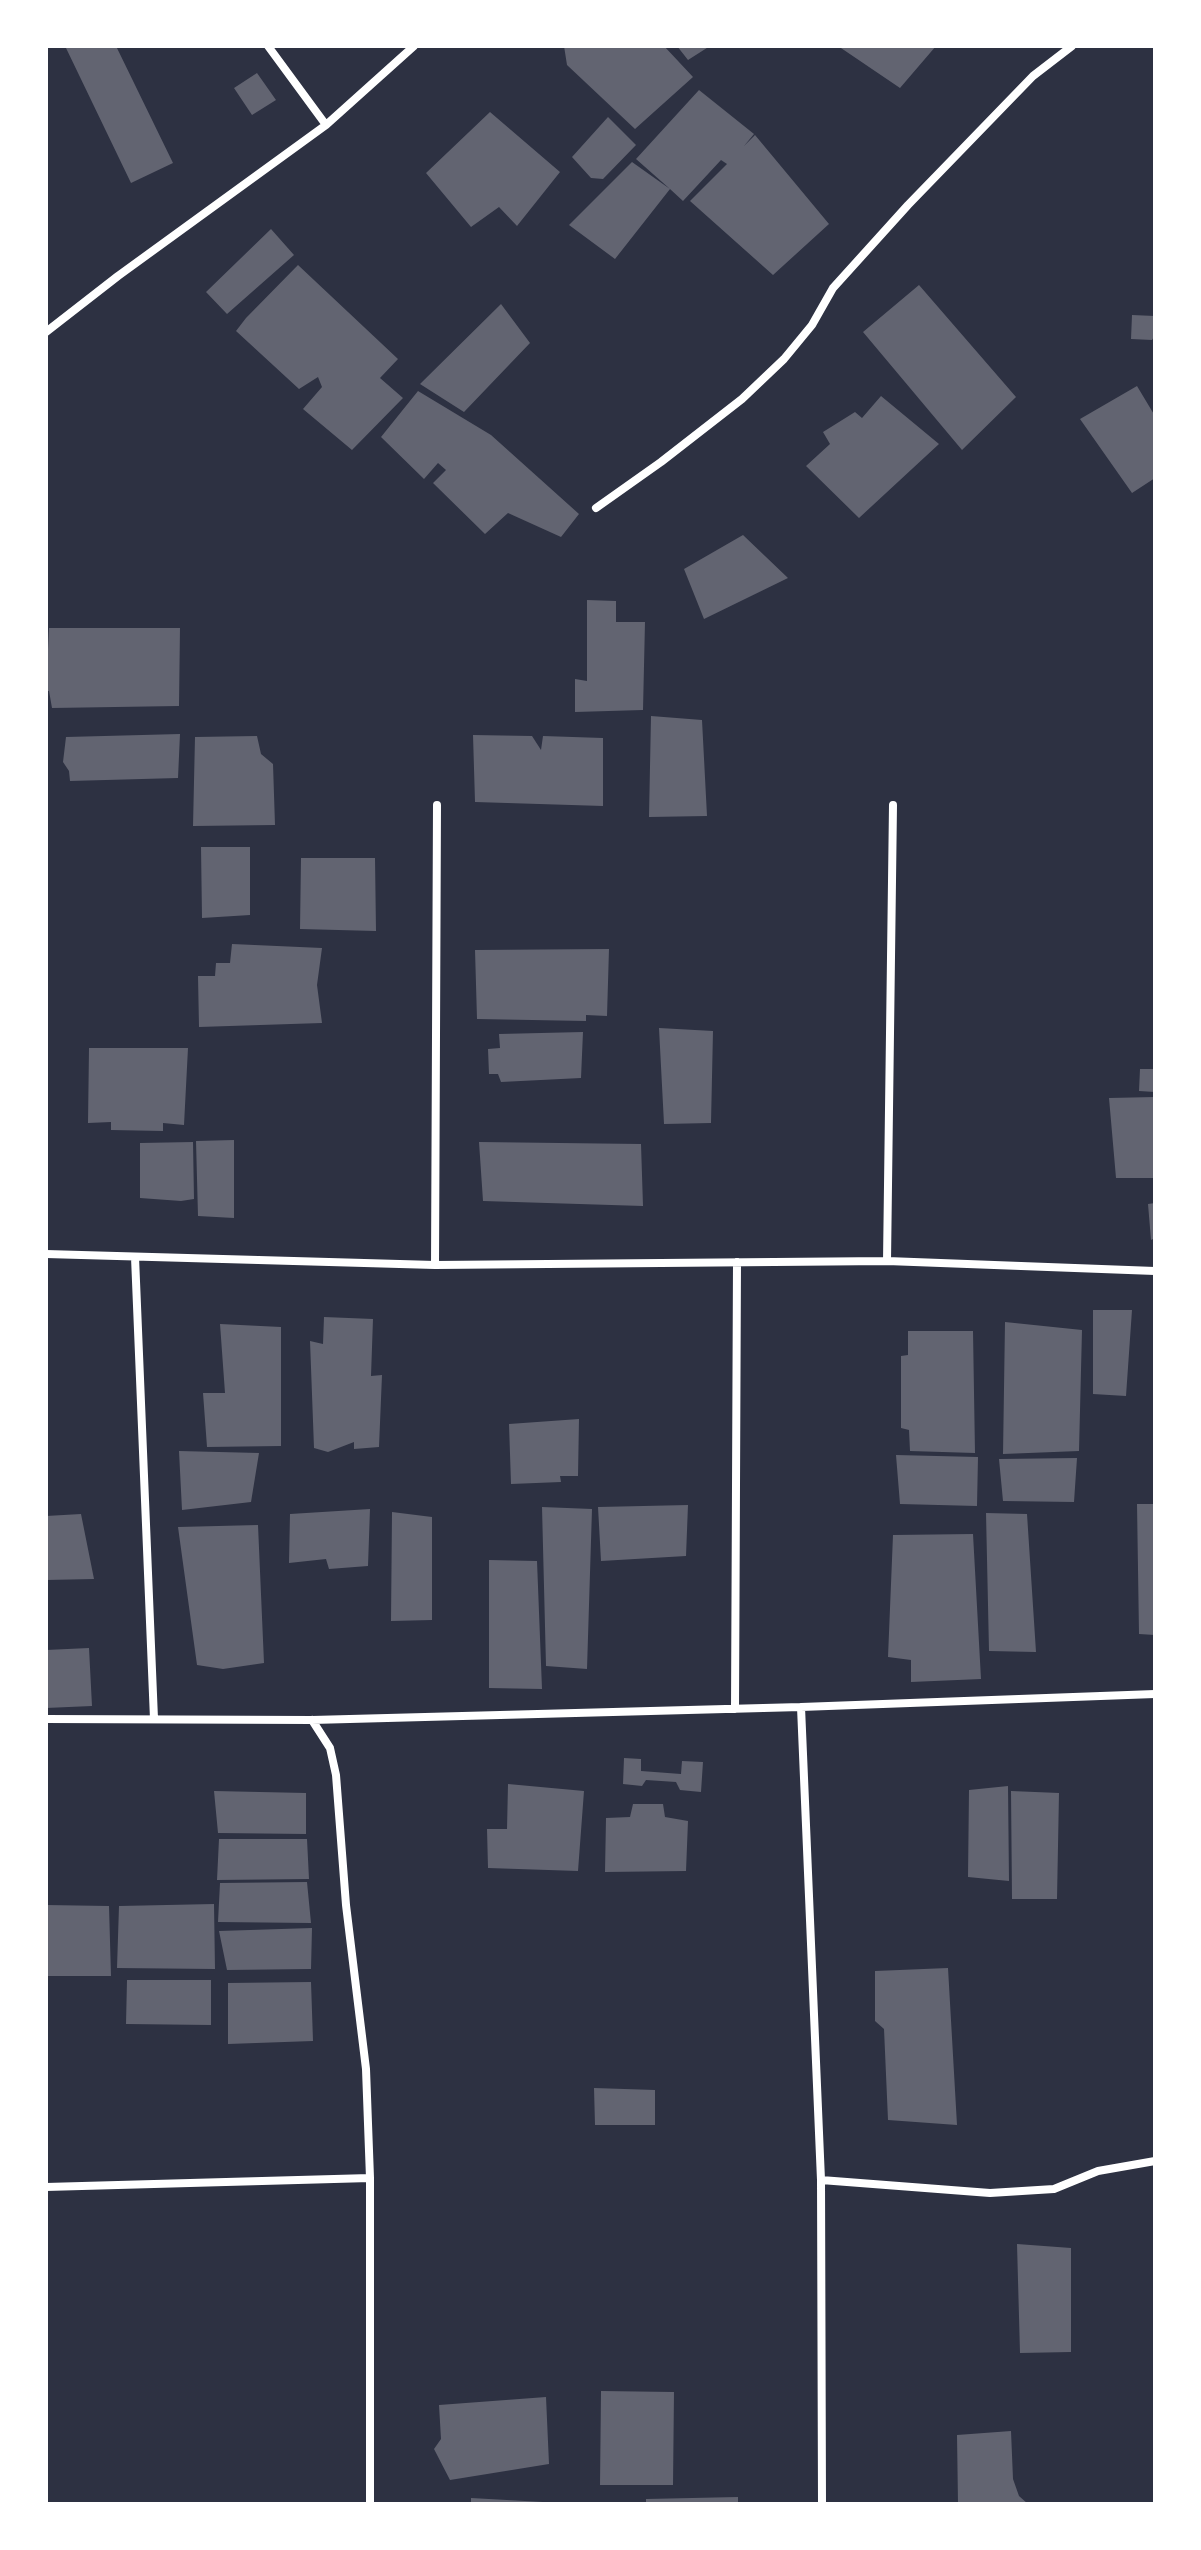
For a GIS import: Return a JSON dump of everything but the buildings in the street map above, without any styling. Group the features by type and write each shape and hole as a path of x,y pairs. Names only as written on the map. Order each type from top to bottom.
{"street":[{"path":"268,46 326,125"},
{"path":"46,332 326,125 414,46"},
{"path":"596,508 742,399 784,359 812,325 833,288 908,205 1033,76 1072,46"},
{"path":"435,1265 437,805"},
{"path":"887,1261 893,805"},
{"path":"46,1254 435,1265 887,1261 1155,1271"},
{"path":"135,1257 154,1719"},
{"path":"735,1709 737,1262"},
{"path":"46,1719 312,1720 1155,1694"},
{"path":"801,1707 821,2180 822,2504"},
{"path":"312,1720 330,1748 336,1775 346,1905 366,2069 370,2178 370,2504"},
{"path":"821,2180 990,2193 1054,2189 1098,2171 1155,2161"},
{"path":"46,2187 370,2178"}]}
